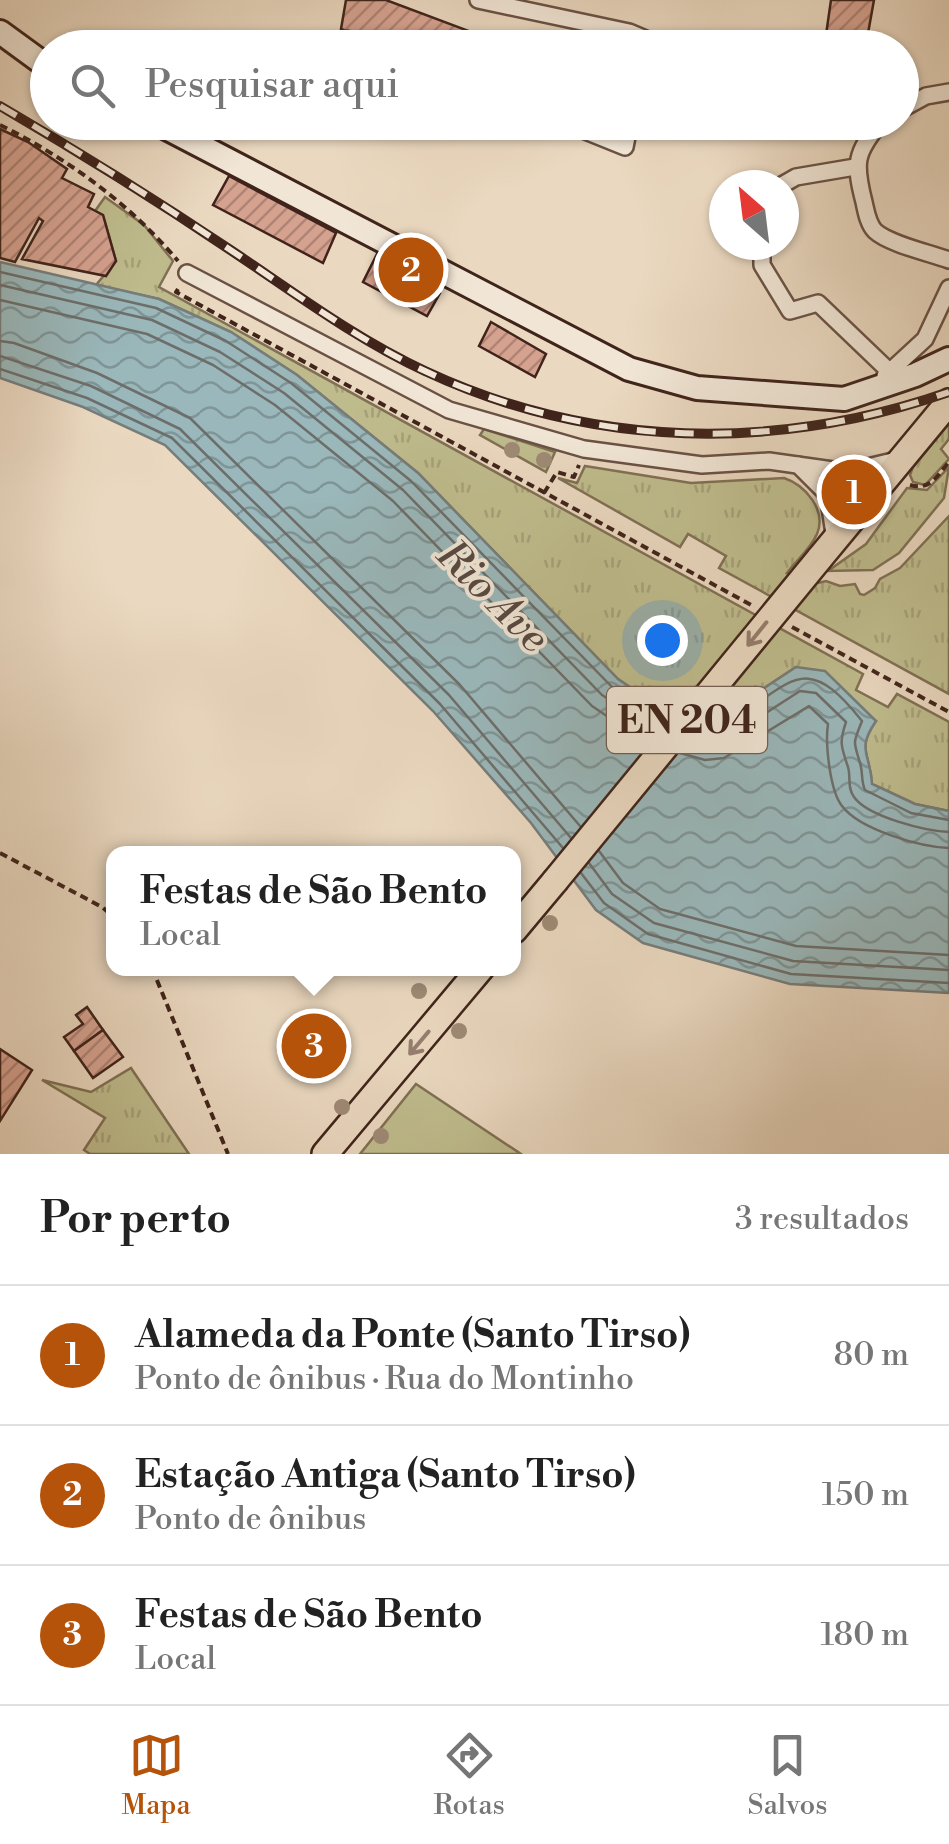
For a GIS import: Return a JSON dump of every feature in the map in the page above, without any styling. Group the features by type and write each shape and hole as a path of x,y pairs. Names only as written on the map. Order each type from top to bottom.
{"main road":[{"name":"EN 204","path":"521,922 827,550 905,472 949,402"},
{"path":"325,1154 475,976"}],"street":[{"path":"478,0 620,30"},
{"path":"0,32 30,53"},
{"path":"919,100 949,92"},
{"path":"189,140 629,370 697,388 844,399 940,363 925,339"},
{"path":"607,140 625,147 626,140"},
{"path":"866,140 855,167 874,230 949,260"},
{"path":"799,176 855,167"},
{"path":"762,260 790,311 818,303 890,372"},
{"path":"188,272 449,410 584,449 702,465 769,461 847,472 905,472"},
{"path":"863,392 925,339 949,288"},
{"path":"798,464 828,495 827,550"}],"path":[{"path":"0,126 31,141 145,222 188,272 176,292 764,612"},
{"path":"544,493 557,472 574,477 584,449"},
{"path":"905,472 924,487 949,462"},
{"path":"780,621 949,712"},
{"path":"0,853 106,910"},
{"path":"155,976 228,1154"}],"green space":[{"path":"105,197 144,225 173,261 159,287 863,674 856,690 888,707 897,694 949,722 949,811 915,804 872,784 865,745 876,721 796,667 711,723 662,709 618,679 418,473 297,375 231,332 159,299 96,285 116,261 103,215 95,211"},
{"path":"949,423 949,439 941,449 949,459 925,485 913,482 913,467"},
{"path":"484,429 555,452 546,472 480,435"},
{"path":"585,466 691,483 784,478 792,481 812,500 819,525 811,544 787,573 818,583 855,584 864,595 880,579 900,568 949,516 949,694 719,568 726,556 688,534 680,547 558,478 577,483"},
{"path":"949,467 944,498 899,553 873,570 828,571 866,544 907,488 927,490"},
{"path":"131,1068 189,1154 90,1154 84,1150 105,1118 42,1080 91,1092"},
{"path":"416,1084 521,1154 360,1154"}],"water":[{"name":"Rio Ave","path":"0,262 159,299 231,332 297,375 418,473 618,679 662,709 711,723 796,667 825,671 876,721 865,745 872,784 915,804 949,811 949,993 790,984 643,943 596,910 531,823 433,711 165,445 83,407 0,378"}],"building":[{"path":"346,0 386,0 466,30 344,30"},
{"path":"831,0 874,0 869,30 827,30"},
{"path":"0,129 28,142 67,169 62,178 94,194 88,207 103,215 116,261 106,276 22,259 43,221 39,218 15,262 0,258"},
{"path":"229,176 336,233 323,263 213,205"},
{"path":"377,254 439,285 440,293 427,316 363,282"},
{"path":"491,322 546,354 535,377 479,346"},
{"path":"87,1007 103,1030 74,1051 64,1037 83,1024 76,1015"},
{"path":"103,1030 123,1057 93,1078 74,1051"},
{"path":"0,1049 32,1070 0,1121"}],"railway":[{"path":"0,106 30,124"},
{"path":"56,140 375,345 488,397 553,416 619,428 751,432 818,425 884,412 949,392"}],"place":[{"name":"Estação Antiga (Santo Tirso)","path":"411,270"},
{"name":"Alameda da Ponte (Santo Tirso)","path":"854,492"},
{"name":"Festas de São Bento","path":"314,1046"}]}
